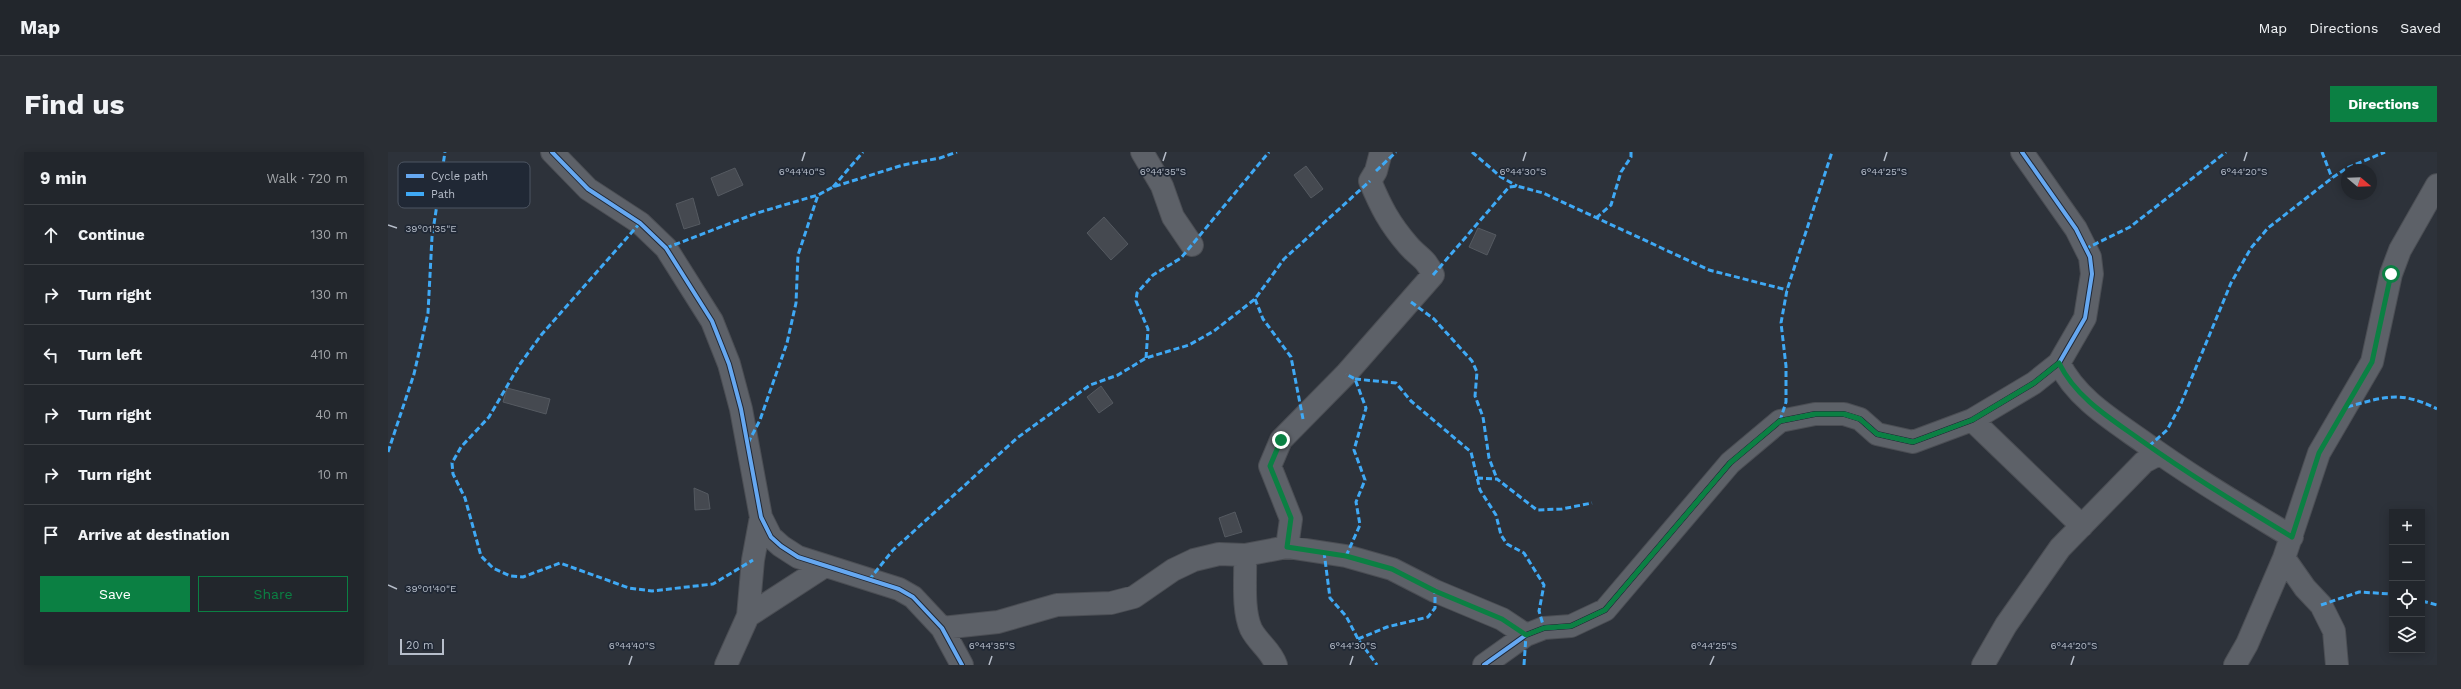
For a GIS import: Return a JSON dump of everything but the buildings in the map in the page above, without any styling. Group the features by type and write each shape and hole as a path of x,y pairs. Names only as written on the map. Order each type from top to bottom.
{"street":[{"path":"552,152 588,189 640,222 666,248 712,321 729,364 741,409 761,517 771,536 781,546 798,557 899,589 913,596 942,628 962,665"},
{"path":"1142,152 1162,186 1173,217 1192,245"},
{"path":"1287,547 1291,518 1270,466 1281,440 1346,374 1433,275 1428,263 1409,246 1384,214 1370,181 1376,171 1381,152"},
{"path":"1484,665 1526,635 1544,628 1571,626 1605,610 1730,463 1780,421 1815,414 1844,414 1860,419 1877,434 1913,442 1972,420 2034,383 2059,363 2085,318 2092,274 2090,257 2076,229 2022,152"},
{"path":"2235,665 2247,644 2284,558 2319,453 2372,362 2391,274 2400,250 2437,185"},
{"path":"2059,363 2067,380 2094,407 2159,454 2292,537"},
{"path":"1972,420 2082,526"},
{"path":"1983,665 2006,625 2060,548 2144,462 2159,454"},
{"path":"726,665 748,616 753,560 761,517"},
{"path":"942,628 998,622 1057,605 1111,603 1134,597 1172,570 1194,560 1219,554 1245,555 1287,547 1346,556 1392,569 1435,591 1502,619 1526,635"},
{"path":"1245,555 1247,608 1252,630 1273,655 1276,665"},
{"path":"2284,558 2305,588 2321,605 2334,631 2337,665"},
{"path":"748,616 825,566"}],"marked path":[{"path":"443,162 445,152"},
{"path":"833,187 863,152"},
{"path":"666,248 757,213 818,195 833,187 903,165 940,158 957,152"},
{"path":"1146,358 1148,329 1136,301 1137,293 1153,275 1181,258 1269,152"},
{"path":"1376,171 1396,152"},
{"path":"1472,152 1501,177 1517,186"},
{"path":"1596,218 1611,205 1621,172 1631,157 1631,152"},
{"path":"1780,421 1786,402 1786,366 1781,323 1787,290 1832,152"},
{"path":"2085,249 2130,227 2226,152"},
{"path":"2322,152 2332,178"},
{"path":"2149,446 2167,430 2180,406 2231,283 2251,248 2268,228 2332,178 2347,168 2385,152"},
{"path":"869,580 893,550 1017,438 1090,385 1118,375 1146,358 1189,345 1214,331 1255,299 1284,259 1370,181"},
{"path":"1433,275 1509,187 1517,186 1543,193 1709,270 1787,290"},
{"path":"748,443 760,420 787,343 796,303 798,255 818,195"},
{"path":"388,452 414,374 428,313 432,237 436,208"},
{"path":"640,223 542,334 520,364 489,417 461,447 452,463 453,474 465,498 481,556 493,568 510,576 523,577 560,563 629,588 652,591 713,584 753,560"},
{"path":"1255,299 1263,319 1291,357 1303,419"},
{"path":"1411,302 1434,319 1472,361 1477,372 1475,396 1483,417 1489,458 1497,479"},
{"path":"1346,374 1355,379 1366,408 1354,450 1365,480 1356,502 1360,525 1346,556"},
{"path":"1355,379 1396,383 1411,401 1471,452 1480,490 1496,515 1501,535 1507,544 1524,553 1544,585 1539,611 1544,628"},
{"path":"2347,407 2371,400 2402,397 2413,399 2437,409"},
{"path":"1477,478 1497,479 1537,510 1562,509 1592,503"},
{"path":"1324,552 1330,598 1346,616 1358,639 1377,665"},
{"path":"1358,639 1387,627 1428,617 1435,608 1435,591"},
{"path":"2321,605 2359,592 2389,594"},
{"path":"2425,602 2437,605"},
{"path":"1524,665 1526,635"}],"cycle path":[{"path":"552,152 588,189 640,223 666,248 712,321 729,364 741,409 761,517 771,537 781,546 798,557 899,589 913,597 942,628 962,665"},
{"path":"1484,665 1526,635 1544,628 1571,626 1605,610 1730,463 1780,421 1815,414 1844,414 1860,419 1877,434 1913,442 1972,420 2034,383 2059,363 2085,318 2092,274 2090,257 2076,229 2022,152"}],"route":[{"path":"1281,440 1270,466 1291,518 1287,547 1346,556 1392,569 1435,591 1502,619 1526,635 1544,628 1571,626 1605,610 1730,463 1780,421 1815,414 1844,414 1860,419 1877,434 1913,442 1972,420 2034,383 2059,363 2067,380 2094,407 2159,454 2292,537 2319,453 2372,362 2391,274"}]}
